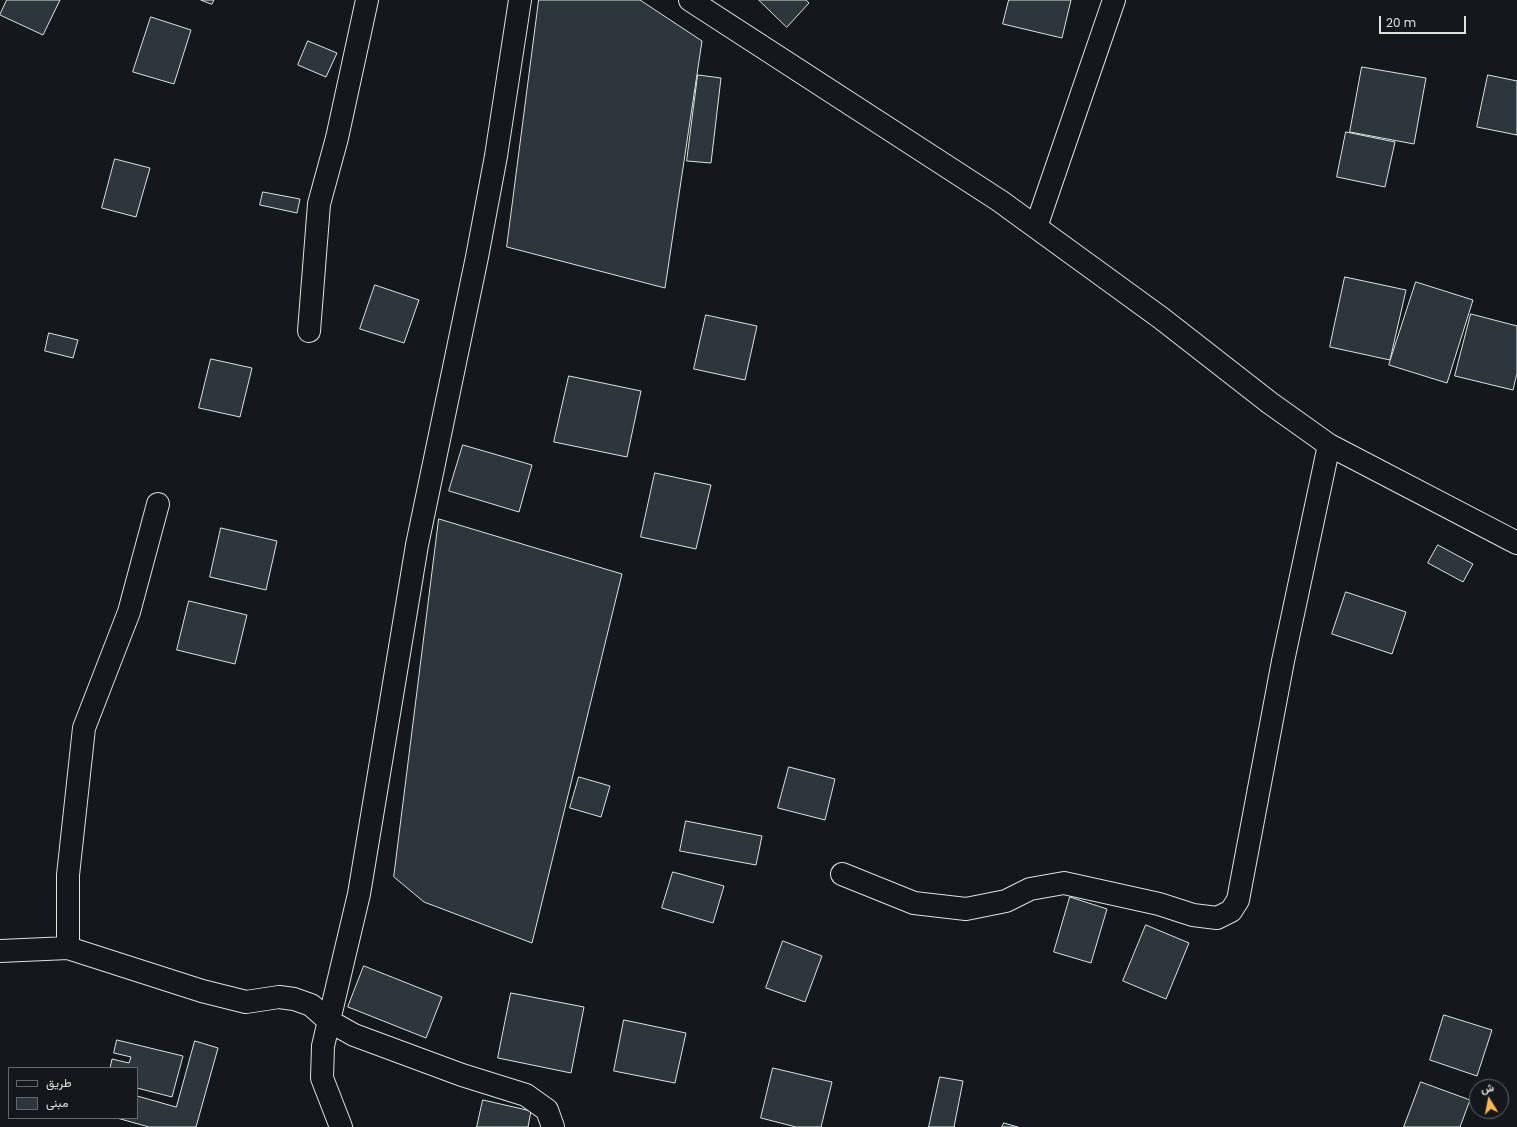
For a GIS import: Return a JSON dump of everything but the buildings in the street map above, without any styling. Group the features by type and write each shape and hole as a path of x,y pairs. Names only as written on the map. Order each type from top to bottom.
{"street":[{"path":"309,331 319,204 336,138 367,0"},
{"path":"341,1127 322,1078 323,1046 359,894 417,545 477,257 496,156 520,0"},
{"path":"690,0 1000,201 1036,226 1161,318 1270,403 1329,445 1517,543"},
{"path":"1036,226 1114,0"},
{"path":"842,874 914,903 966,909 1006,902 1030,889 1064,883 1159,904 1193,915 1216,918 1231,911 1238,900 1283,661 1329,445"},
{"path":"68,948 68,875 84,728 129,612 158,504"},
{"path":"0,951 68,948 202,991 246,1002 279,997 294,999 311,1005 342,1030 361,1038 526,1095 547,1110 553,1127"}]}
